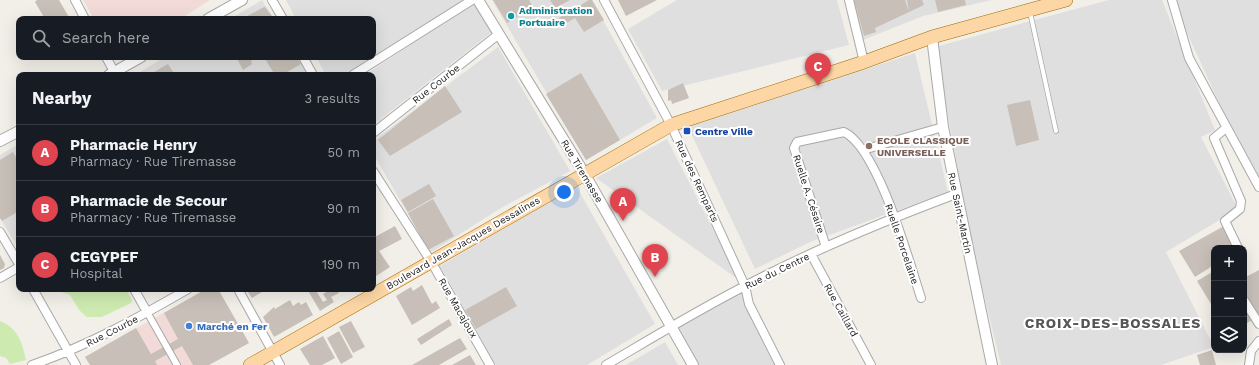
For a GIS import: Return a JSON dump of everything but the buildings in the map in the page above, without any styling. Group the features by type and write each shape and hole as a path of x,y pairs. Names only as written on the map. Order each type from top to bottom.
{"main road":[{"name":"Boulevard Jean-Jacques Dessalines","path":"250,365 432,263 584,173 671,125 864,62 932,37 1066,0"}],"street":[{"path":"75,0 83,16"},
{"path":"213,16 242,0"},
{"path":"272,0 281,16"},
{"path":"358,72 472,0"},
{"name":"Rue Tiremasse","path":"478,0 584,173 693,365"},
{"name":"Rue des Remparts","path":"604,0 671,125 745,286 749,304 780,365"},
{"path":"849,0 864,62"},
{"path":"1172,0 1189,58 1259,187"},
{"name":"Rue Courbe","path":"376,132 499,34"},
{"name":"Rue Saint-Martin","path":"932,37 943,127 992,365"},
{"path":"107,60 112,72"},
{"path":"116,72 135,60"},
{"path":"305,60 311,72"},
{"path":"864,150 943,127"},
{"path":"1226,128 1214,138 1241,201 1240,210 1225,221 1237,245"},
{"path":"0,141 16,132"},
{"name":"Ruelle Porcelaine","path":"797,142 844,132 864,150 895,217 921,298"},
{"name":"Ruelle A. Césaire","path":"797,142 794,148 826,247"},
{"name":"Rue Macajoux","path":"376,176 432,263 490,365"},
{"name":"Rue du Centre","path":"606,365 672,326 745,286 826,247 895,217 956,194"},
{"path":"0,232 16,261"},
{"name":"Rue Caillard","path":"811,254 871,365"},
{"path":"0,278 16,268"},
{"path":"35,292 76,365"},
{"path":"136,292 177,365"},
{"name":"Rue Courbe","path":"32,365 69,352 183,292"},
{"path":"240,292 280,365"},
{"path":"1247,305 1259,324"},
{"path":"1249,365 1251,351 1259,341"}],"lane":[{"path":"1029,9 1056,130"}],"shaded area":[{"path":"83,0 210,0 185,16 92,16"},
{"path":"262,0 272,16 235,16"},
{"path":"286,0 466,1 376,56 376,16 294,16"},
{"path":"492,0 592,0 657,118 586,160"},
{"path":"677,0 837,0 849,45 662,91 628,29"},
{"path":"853,0 992,0 923,16 863,40"},
{"path":"1109,0 1162,0 1215,130 1201,137 1238,209 1166,252 1211,341 1211,348 1161,365 1001,365 973,250 935,47"},
{"path":"1172,0 1259,0 1259,181 1237,142"},
{"path":"474,2 492,32 376,123 376,72 369,72"},
{"path":"498,47 570,171 501,208 430,253 376,158 376,139"},
{"path":"915,53 948,192 810,242 755,269 688,127"},
{"path":"160,60 299,60 305,72 140,72"},
{"path":"318,60 370,60 351,72 324,72"},
{"path":"667,139 739,280 596,178"},
{"path":"16,146 16,244 0,218 0,155"},
{"path":"576,186 655,324 587,365 496,365 440,266"},
{"path":"743,284 783,365 698,365 675,323"},
{"name":"Marché en Fer","path":"201,292 220,292 249,343 209,365 90,365 85,357"},
{"path":"665,342 678,365 626,365"}],"green space":[{"path":"62,292 128,292 132,300 131,303 102,317 87,317 79,310 70,295"},
{"path":"0,321 11,328 18,336 23,347 26,360 10,364 6,358 0,356"}],"place":[{"name":"Administration Portuaire","path":"511,16"},
{"name":"CEGYPEF","path":"818,86"},
{"name":"Centre Ville","path":"687,131"},
{"name":"ECOLE CLASSIQUE UNIVERSELLE","path":"869,146"},
{"name":"Pharmacie Henry","path":"623,221"},
{"name":"Pharmacie de Secour","path":"655,277"},
{"name":"Marché en Fer","path":"189,326"}],"district":[{"name":"CROIX-DES-BOSSALES","path":"1113,323"}]}
